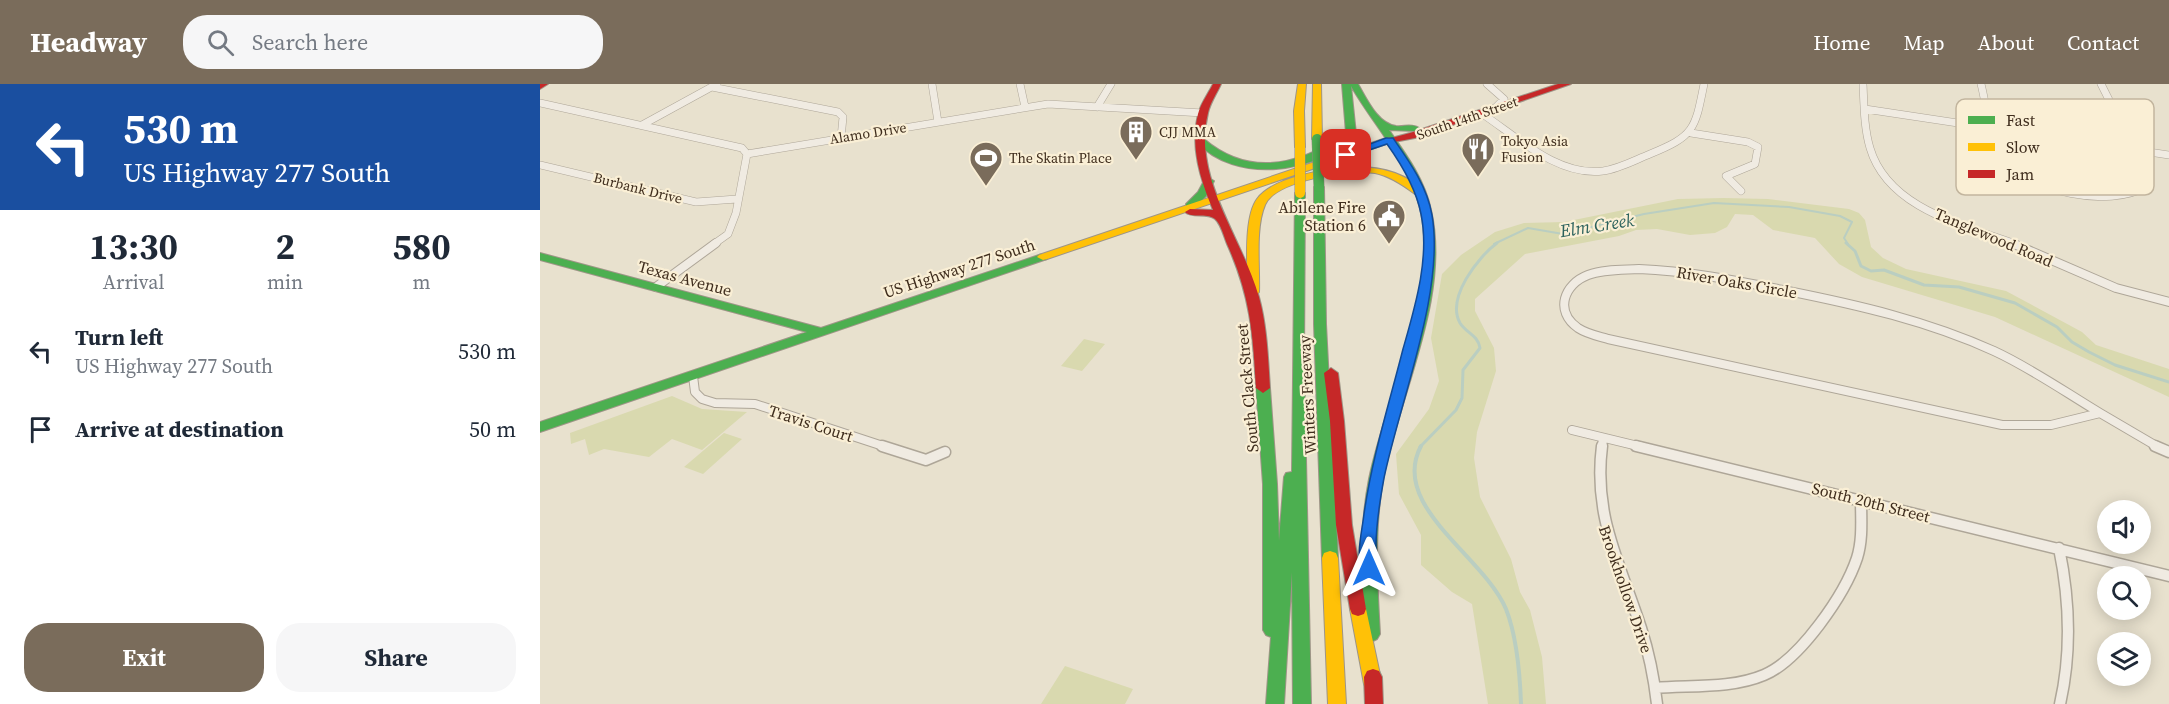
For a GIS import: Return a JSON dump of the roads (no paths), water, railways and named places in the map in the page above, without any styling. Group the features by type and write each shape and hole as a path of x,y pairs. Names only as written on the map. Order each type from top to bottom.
{"main road":[{"path":"540,86 544,84"},
{"name":"South Clack Street","path":"1217,84 1203,113 1199,149 1221,218 1253,295 1259,326 1267,416 1274,704"},
{"name":"Winters Freeway","path":"1302,84 1299,111 1298,360 1302,704"},
{"name":"Winters Freeway","path":"1317,84 1315,109 1319,187 1320,324 1337,704"},
{"path":"1199,136 1207,152 1215,158 1251,167 1280,165 1330,150 1351,134 1346,84"},
{"path":"1354,84 1410,169 1421,193 1426,212 1428,253 1423,296 1376,480 1368,545 1374,704"},
{"name":"South 14th Street","path":"1389,140 1499,103 1547,84"},
{"name":"South 14th Street","path":"1413,132 1481,113 1499,103 1567,84"},
{"path":"1379,123 1394,129 1413,132 1401,156"},
{"name":"US Highway 277 South","path":"540,427 1389,140"},
{"path":"1371,169 1398,178 1421,193"},
{"path":"1253,295 1257,263 1257,212 1259,204 1267,195 1334,171 1410,169"},
{"path":"1181,211 1201,195 1209,181"},
{"path":"1181,211 1209,212 1221,218"},
{"name":"Texas Avenue","path":"540,256 822,332"},
{"path":"1320,324 1337,401 1342,501 1353,589 1373,684"},
{"path":"1274,704 1298,360"}],"street":[{"path":"932,84 938,122"},
{"path":"1020,84 1025,107"},
{"path":"1096,107 1111,84"},
{"path":"1487,84 1499,103"},
{"path":"1481,113 1561,165 1592,173 1602,172 1675,144 1691,133 1696,127 1704,84"},
{"name":"Tanglewood Road","path":"1863,84 1868,141 1879,168 1908,198 1955,223 2034,252 2099,282 2169,302"},
{"path":"1981,84 1985,99"},
{"path":"2101,84 2109,99"},
{"path":"642,125 714,85 838,112 843,117 842,138"},
{"path":"540,103 742,148 747,154 732,227 728,234 656,287"},
{"name":"Alamo Drive","path":"747,154 1025,107 1057,104 1203,113"},
{"path":"1865,109 1956,123"},
{"path":"1691,133 1748,142 1758,147 1755,164 1726,176 1741,191"},
{"path":"2154,153 2169,155"},
{"name":"Burbank Drive","path":"540,165 696,202 721,202 737,199"},
{"path":"2084,195 2123,198 2132,195"},
{"name":"River Oaks Circle","path":"2100,414 2062,426 2022,428 1608,339 1575,327 1566,316 1562,306 1564,295 1577,280 1590,274 1639,269 1692,271 1822,298 1923,326 1976,344 2021,365 2151,444 2169,452"},
{"name":"Travis Court","path":"693,375 694,392 702,399 714,403 755,404 926,459 945,452"},
{"name":"South 20th Street","path":"1572,430 2169,576"},
{"name":"Brookhollow Drive","path":"1603,438 1598,461 1600,511 1615,562 1649,654 1657,704"},
{"path":"1655,688 1706,686 1767,674 1797,648 1833,603 1857,558 1862,534 1861,499"},
{"path":"2059,548 2068,594 2071,631 2070,658 2060,704"}],"waterway":[{"name":"Elm Creek","path":"1494,244 1528,228 1563,234 1644,214 1714,203 1789,207 1840,216 1852,222 1844,238 1848,244"},
{"name":"Elm Creek","path":"1420,447 1456,410 1462,398 1463,370 1480,348 1477,340 1460,323 1457,302 1473,268 1497,243"},
{"name":"Elm Creek","path":"1846,243 1855,251 1861,266 1871,271 1884,270 1924,285 1959,287 2015,303 2057,327 2072,342 2089,352 2115,365 2169,382"},
{"name":"Elm Creek","path":"1421,446 1415,468 1418,489 1428,510 1479,569 1506,609 1519,669 1521,704"}],"place":[{"name":"CJJ MMA","path":"1136,161"},
{"name":"Tokyo Asia Fusion","path":"1478,178"},
{"name":"The Skatin Place","path":"986,187"},
{"name":"Abilene Fire Station 6","path":"1389,245"}]}
